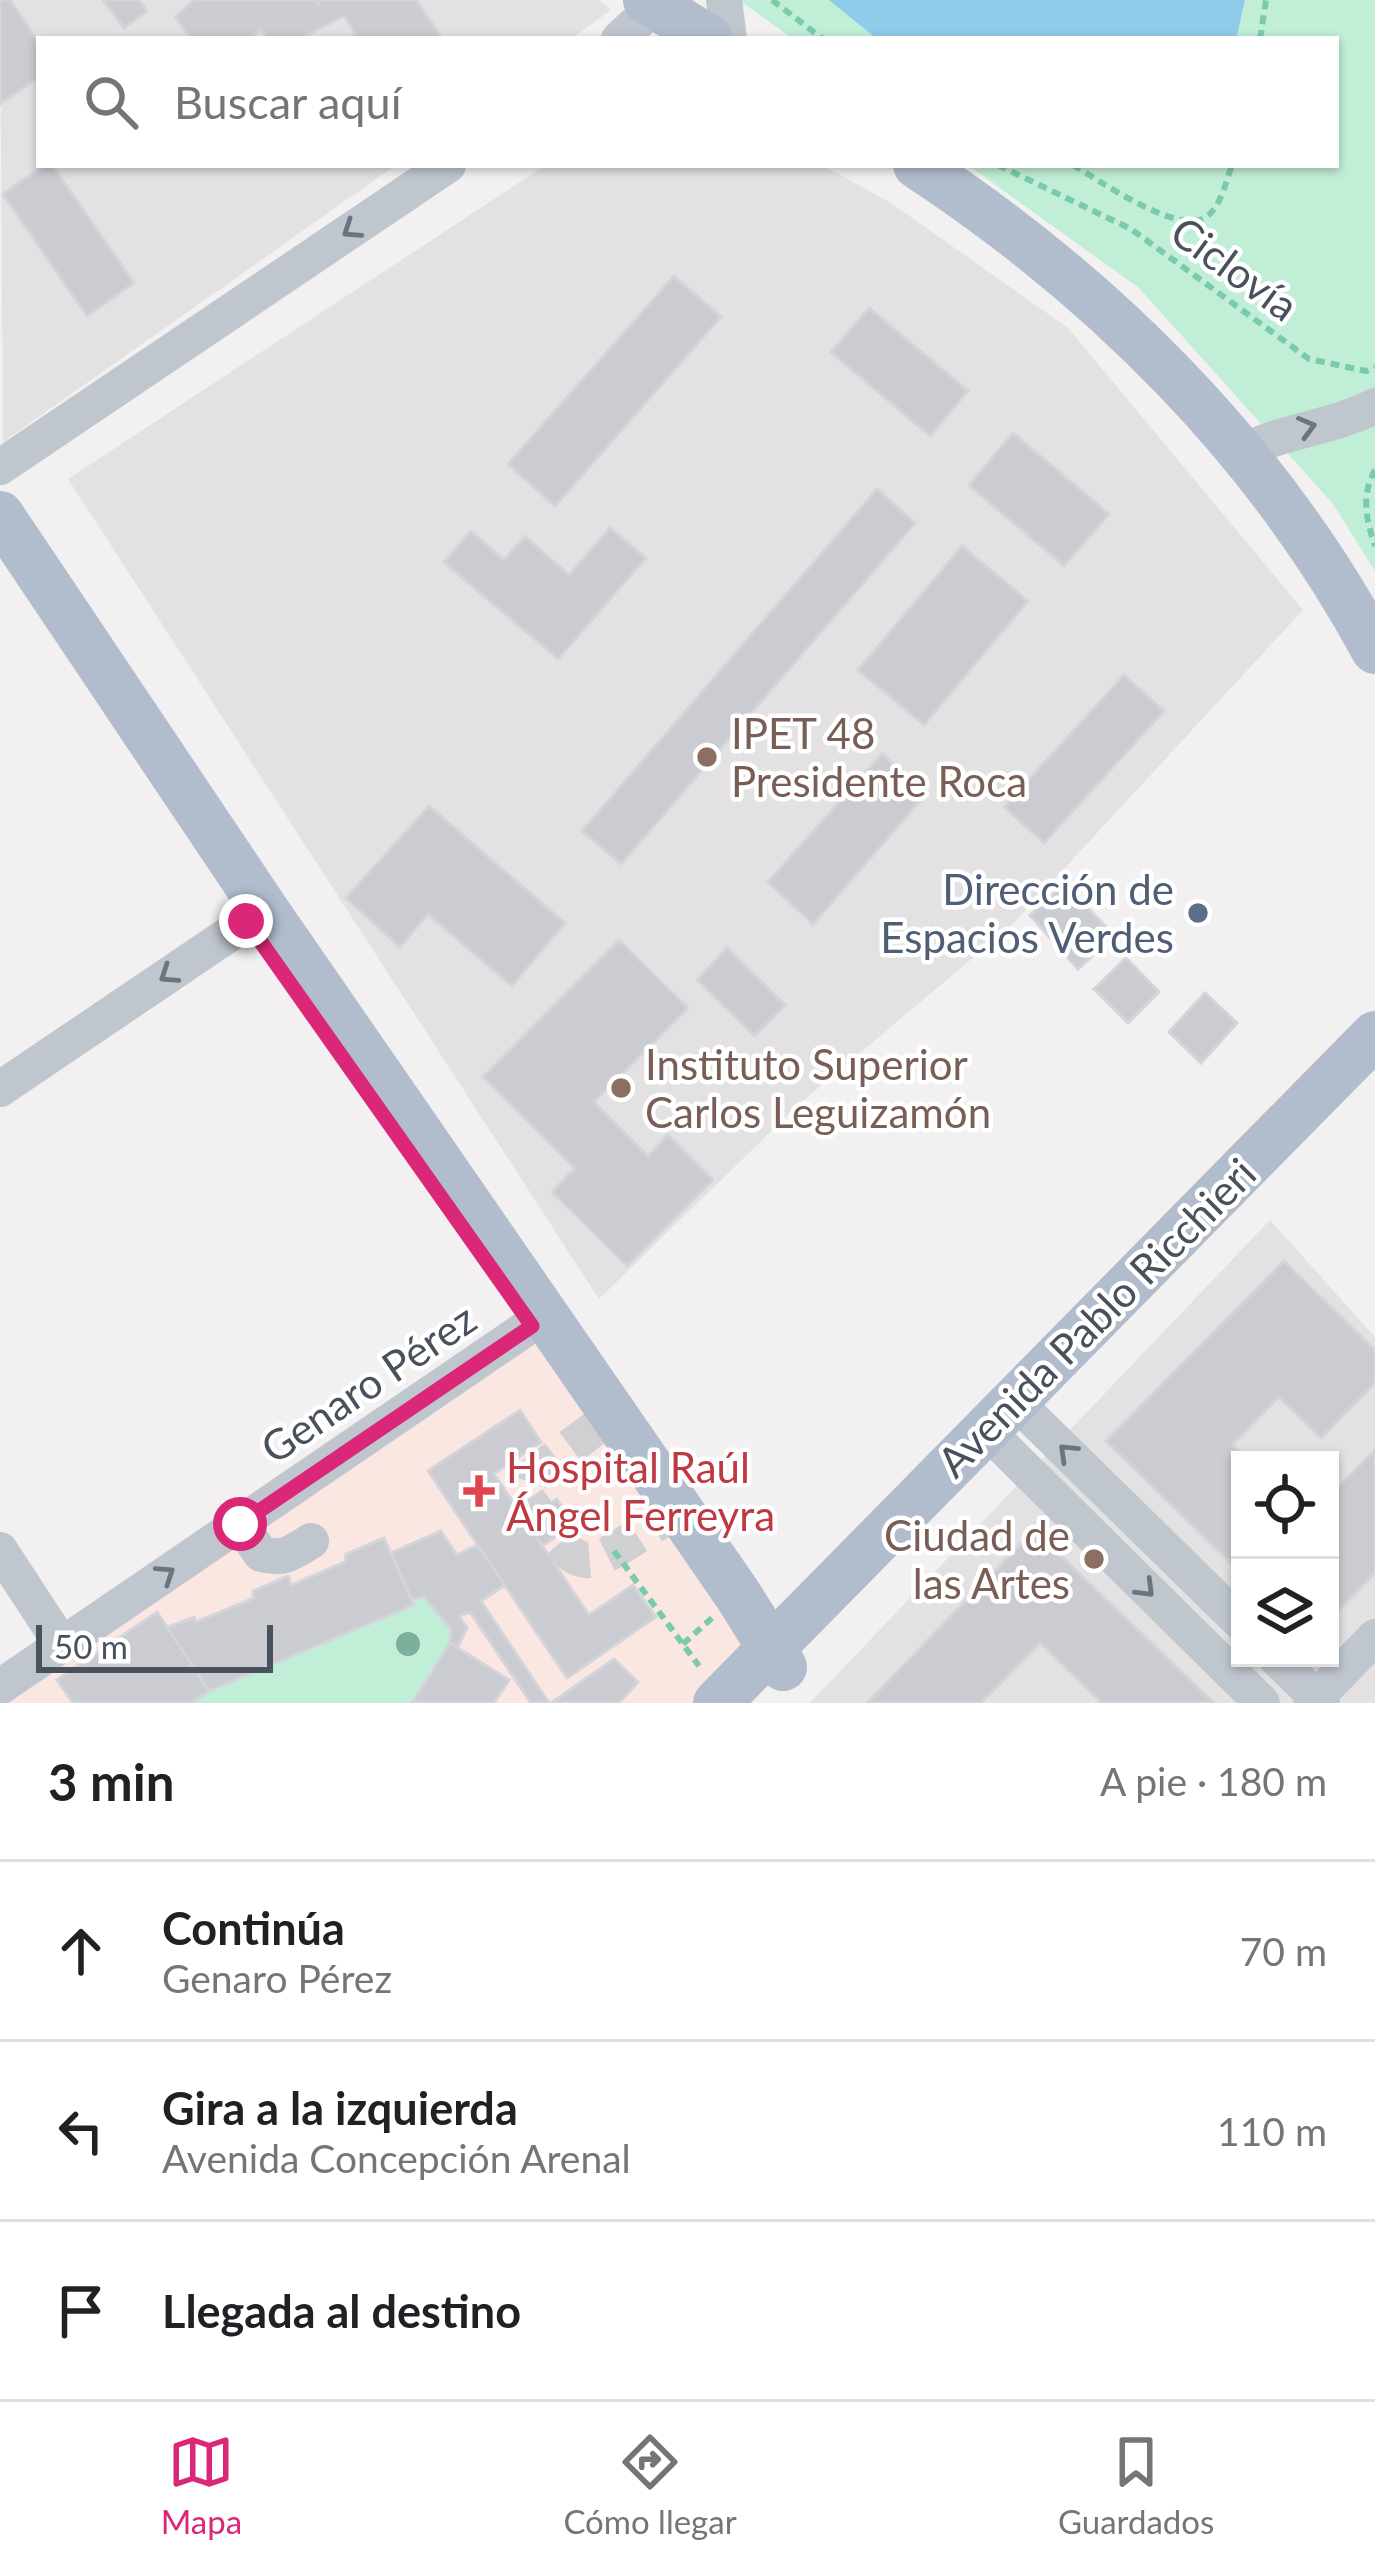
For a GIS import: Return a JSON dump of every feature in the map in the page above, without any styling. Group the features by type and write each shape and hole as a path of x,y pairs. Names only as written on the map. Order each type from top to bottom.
{"main road":[{"path":"651,3 704,36"},
{"path":"922,168 1080,284 1155,356 1289,513 1375,650"},
{"path":"0,515 256,915"},
{"path":"0,564 256,915 539,1320 723,1609 753,1680"},
{"name":"Avenida Pablo Ricchieri","path":"753,1680 1375,1034"},
{"name":"Avenida Pablo Ricchieri","path":"753,1680 1018,1433 1375,1068"},
{"path":"539,1320 753,1680"}],"street":[{"path":"724,0 729,36"},
{"path":"622,36 651,3"},
{"path":"0,466 444,168"},
{"path":"1240,453 1264,440 1357,416 1375,406"},
{"path":"0,1089 256,915"},
{"name":"Genaro Pérez","path":"0,1687 539,1320"},
{"path":"1018,1433 1231,1614"},
{"path":"1018,1433 1262,1703"},
{"path":"240,1524 261,1554 272,1557 285,1558 310,1541"},
{"path":"0,1550 62,1645"},
{"path":"1284,1667 1316,1701 1375,1637"}],"path":[{"path":"772,0 819,36"},
{"path":"1260,36 1266,0"},
{"name":"Ciclovía","path":"1004,168 1131,229 1309,359 1366,371 1375,367"},
{"path":"1078,168 1153,211 1187,222 1206,218 1220,199 1231,168"},
{"path":"1375,470 1367,483 1366,520 1375,546"},
{"path":"614,1551 683,1644 753,1680"},
{"path":"683,1644 723,1609"}],"shaded area":[{"path":"0,0 599,0 611,10 575,36 36,36 36,168 392,168 3,442"},
{"name":"IPET 48 Presidente Roca","path":"541,168 827,168 891,203 1068,328 1303,610 1012,925 798,1105 599,1299 68,479"},
{"name":"Ciudad de las Artes","path":"1270,1220 1375,1337 1375,1703 810,1703"},
{"name":"Hospital Raúl Ángel Ferreyra","path":"545,1331 754,1651 703,1703 0,1703"}],"green space":[{"path":"739,0 1375,0 1375,571 1333,504 1139,288 972,168 1339,168 1339,36 789,36"},
{"path":"424,1597 451,1629 450,1643 412,1703 191,1703 209,1691"}],"water":[{"path":"829,0 1245,0 1237,36 873,36"}],"building":[{"path":"0,0 10,0 36,38 36,79 0,104"},
{"path":"103,0 139,0 147,11 124,28"},
{"path":"194,0 315,0 318,4 318,0 416,0 441,36 354,36 344,16 305,36 266,36 261,30 255,36 189,36 175,17"},
{"path":"40,168 54,168 134,283 87,316 3,194"},
{"path":"674,276 721,317 555,506 508,464"},
{"path":"869,308 968,391 930,436 831,352"},
{"path":"1013,433 1109,514 1064,566 969,485"},
{"path":"877,489 915,523 621,864 582,831"},
{"path":"610,528 646,558 558,659 444,562 471,531 504,560 525,536 569,575"},
{"path":"962,546 1028,601 924,725 858,670"},
{"path":"1124,675 1164,711 1044,843 1004,807"},
{"path":"882,754 927,793 813,924 768,882"},
{"path":"429,806 565,923 512,986 428,914 400,947 346,898"},
{"path":"1065,883 1114,936 1078,969 1030,915"},
{"path":"619,940 688,1008 594,1102 648,1156 668,1135 713,1180 627,1266 552,1192 575,1168 483,1077"},
{"path":"727,948 785,1005 755,1036 697,980"},
{"path":"1126,958 1159,992 1128,1023 1094,989"},
{"path":"1205,993 1237,1023 1201,1063 1169,1032"},
{"path":"1284,1261 1375,1350 1375,1383 1321,1438 1279,1397 1232,1445 1238,1451 1231,1451 1231,1563 1106,1441"},
{"path":"520,1410 541,1442 494,1474 589,1615 633,1585 656,1617 567,1678 428,1471"},
{"path":"1375,1450 1375,1573 1339,1610 1339,1559 1339,1486"},
{"path":"557,1499 574,1525 542,1546 525,1520"},
{"path":"1034,1530 1214,1703 1102,1703 1040,1643 981,1703 867,1703"},
{"path":"441,1531 457,1555 477,1545 505,1585 481,1601 549,1703 531,1703 470,1612 459,1616 467,1628 457,1648 450,1643 451,1629 424,1597 412,1600 391,1553"},
{"path":"384,1538 414,1605 209,1691 166,1628 194,1617 196,1622 254,1598 253,1591 288,1576 292,1585 345,1562 346,1554"},
{"path":"157,1612 209,1691 191,1703 73,1703 57,1680"},
{"path":"450,1643 509,1680 494,1703 412,1703"},
{"path":"614,1659 638,1682 619,1703 551,1703"}],"tunnel":[{"path":"599,1425 534,1474 527,1498 561,1544 585,1560 614,1550 662,1520"}],"place":[{"name":"IPET 48 Presidente Roca","path":"707,757"},
{"name":"Dirección de Espacios Verdes","path":"1198,913"},
{"name":"Instituto Superior Carlos Leguizamón","path":"621,1088"},
{"name":"Hospital Raúl Ángel Ferreyra","path":"479,1491"},
{"name":"Ciudad de las Artes","path":"1094,1559"}],"route":[{"path":"240,1524 532,1326 246,921"}]}
